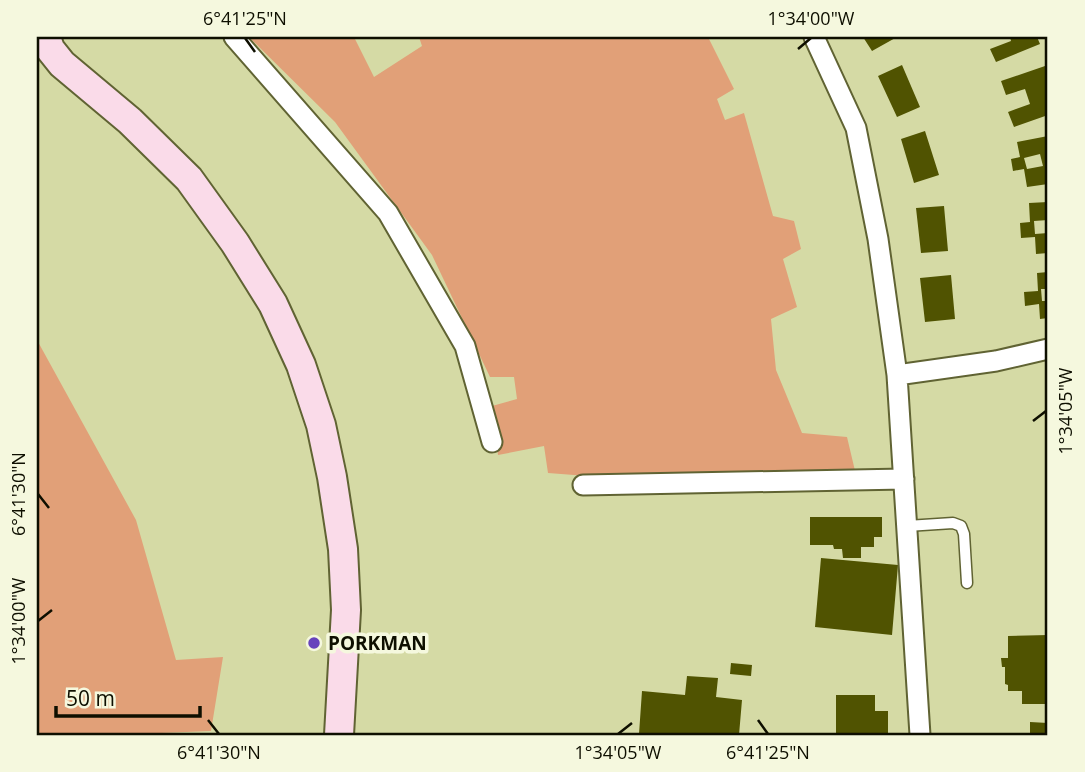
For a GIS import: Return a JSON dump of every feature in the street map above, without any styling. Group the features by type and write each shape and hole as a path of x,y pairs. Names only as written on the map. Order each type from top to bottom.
{"street":[{"path":"44,37 62,64 130,121 189,179 236,243 273,304 301,365 321,425 343,549 346,610 339,735"},
{"path":"234,37 388,213 465,346 492,442"},
{"path":"814,37 856,128 878,239 897,375 920,735"},
{"path":"897,375 996,361 1048,349"},
{"path":"583,485 904,480"}],"lane":[{"path":"906,526 953,523 961,526 964,534 967,583"}],"shaded area":[{"path":"249,37 354,37 374,77 422,46 419,37 708,37 734,89 717,99 725,120 744,113 773,216 794,221 801,249 783,259 797,307 771,319 776,370 802,433 847,437 856,475 626,479 548,473 544,446 498,455 492,406 517,399 514,377 490,377 432,255 335,122"},
{"path":"37,340 136,520 176,660 223,657 211,731 135,735 37,735"}],"building":[{"path":"863,37 897,37 872,51"},
{"path":"1010,37 1037,37 1040,44 996,62 990,49 1011,41"},
{"path":"902,65 920,107 897,117 878,76"},
{"path":"1045,66 1048,76 1048,115 1014,127 1008,112 1030,104 1025,89 1006,95 1001,81"},
{"path":"925,131 939,175 914,183 901,139"},
{"path":"1048,136 1048,184 1027,187 1024,169 1013,171 1011,159 1020,157 1017,142","holes":["1040,154 1043,166 1027,169 1024,158"]},
{"path":"1048,202 1048,220 1034,221 1035,234 1048,233 1048,253 1036,254 1035,237 1021,238 1020,223 1030,222 1029,203"},
{"path":"944,206 948,251 921,253 916,208"},
{"path":"1048,272 1048,289 1041,289 1042,301 1048,301 1048,318 1040,319 1039,304 1025,306 1024,292 1038,291 1037,273"},
{"path":"951,275 955,319 925,322 920,278"},
{"path":"810,517 882,517 882,537 874,537 874,547 861,547 861,558 843,558 842,549 834,549 833,545 810,545"},
{"path":"821,558 898,565 892,635 815,627"},
{"path":"1048,635 1048,704 1022,704 1022,691 1008,691 1008,685 1005,684 1005,667 1002,667 1001,658 1008,658 1008,636"},
{"path":"731,663 752,665 751,676 730,674"},
{"path":"687,676 718,678 716,697 742,700 739,735 639,734 642,691 685,695"},
{"path":"836,695 875,695 875,711 888,711 888,735 836,735"},
{"path":"1030,722 1048,723 1048,735 1030,735"}],"place":[{"name":"PORKMAN","path":"314,643"}]}
